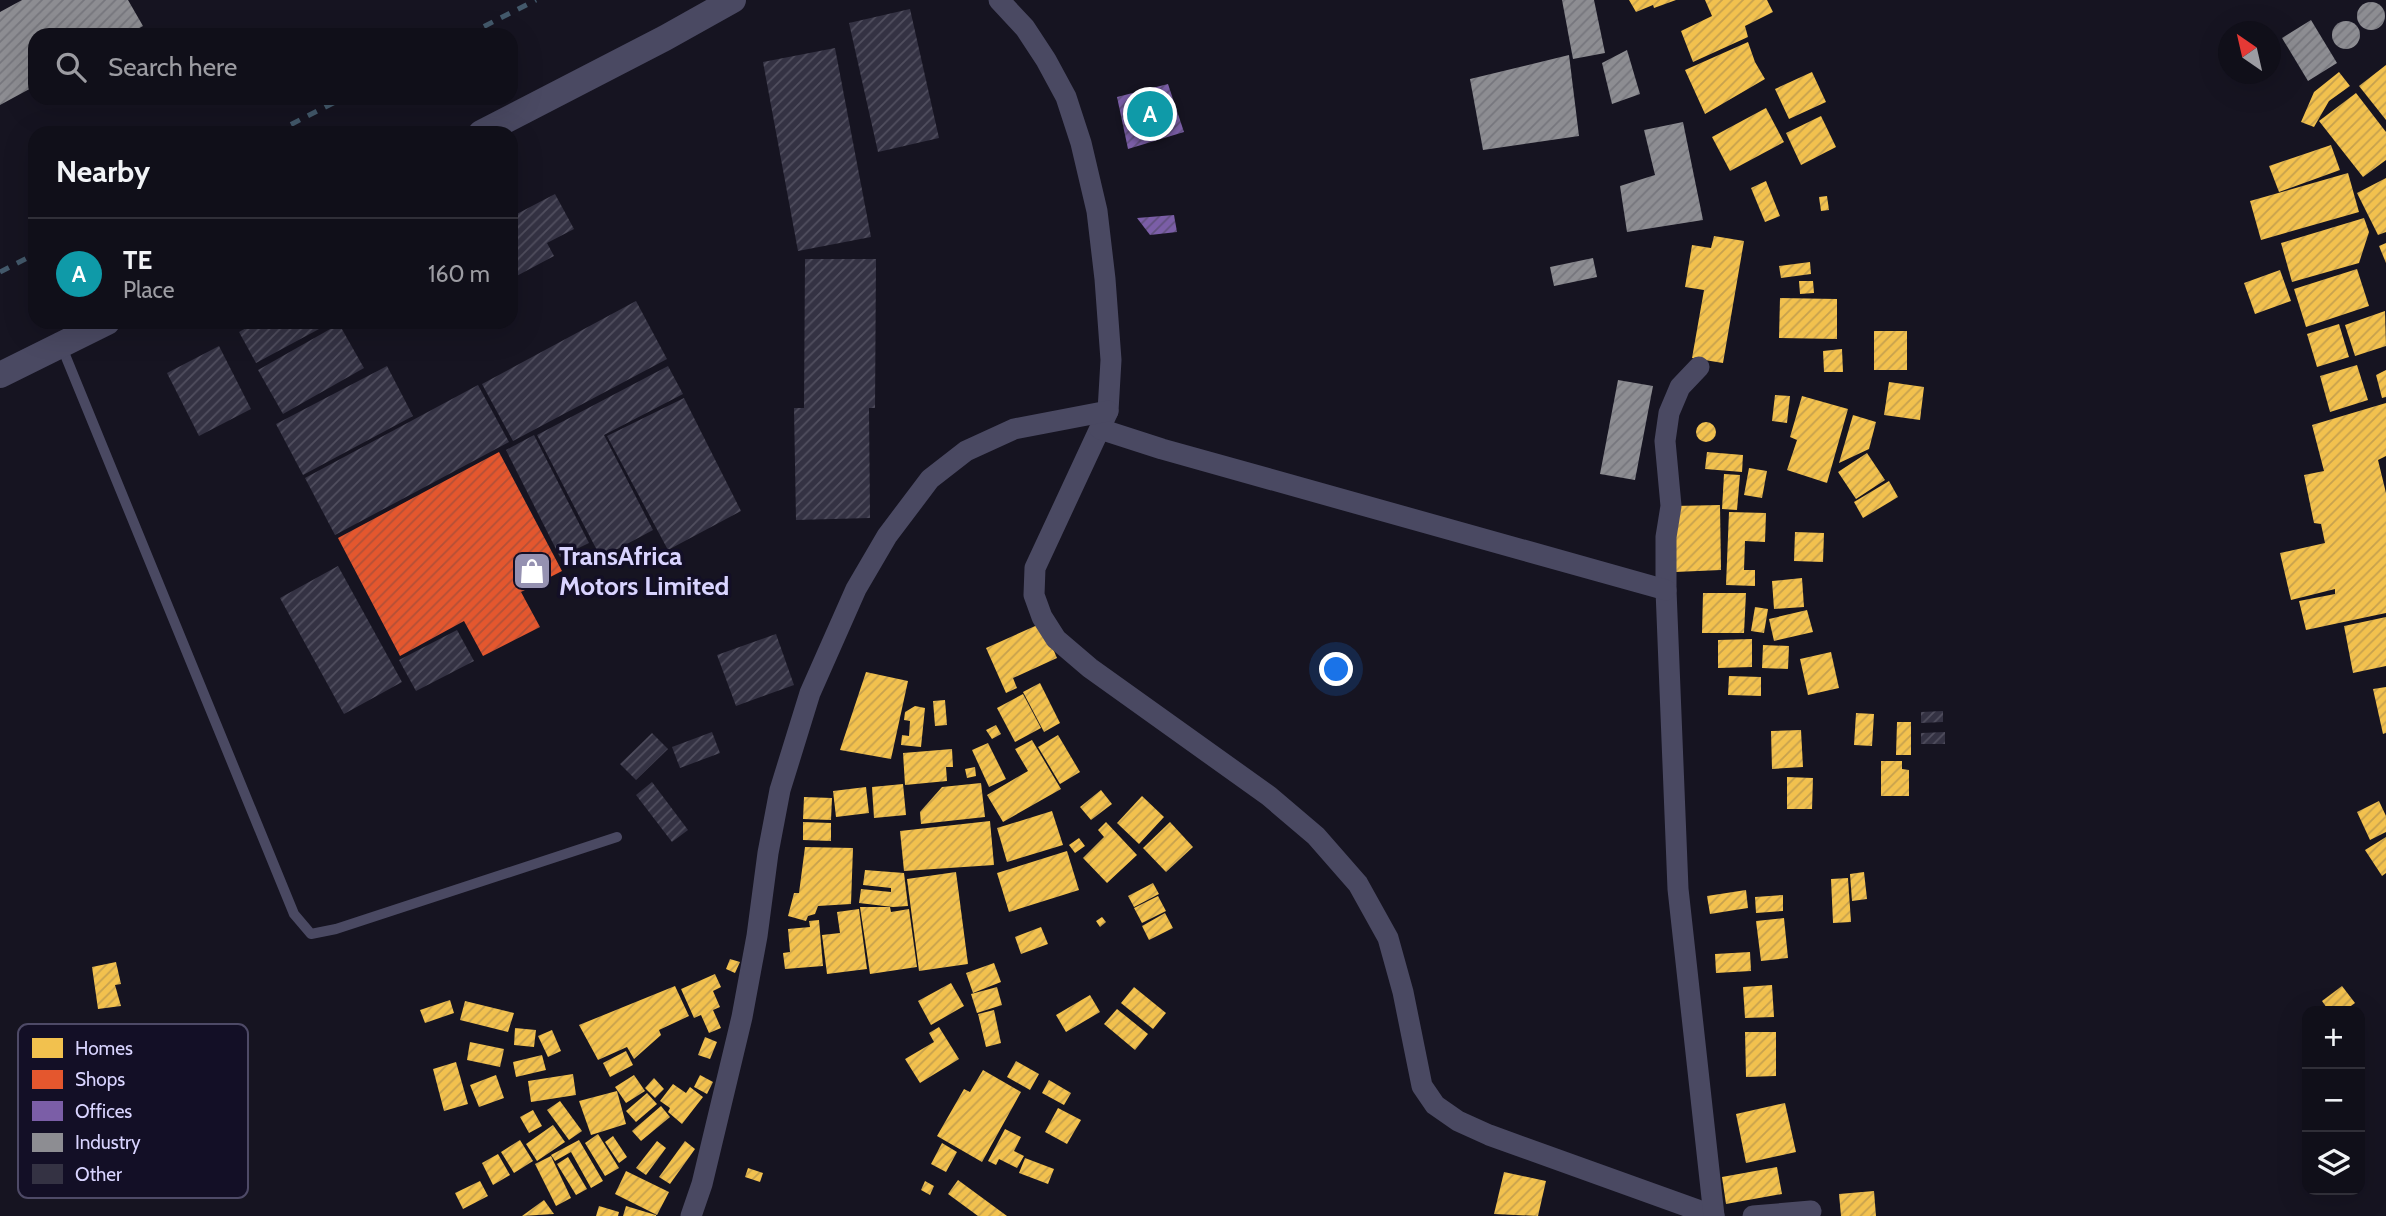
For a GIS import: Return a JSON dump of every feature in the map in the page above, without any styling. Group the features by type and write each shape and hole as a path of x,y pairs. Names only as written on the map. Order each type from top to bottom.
{"street":[{"path":"495,126 666,38 733,0"},
{"path":"999,0 1024,28 1046,60 1066,97 1097,211 1111,360 1104,420 1035,568 1034,596 1042,617 1056,639 1090,668 1269,796 1316,836 1358,884 1388,938 1403,992 1422,1086 1435,1105 1458,1121 1489,1135 1714,1216 1678,889 1665,590 1665,537 1671,506 1665,441 1669,413 1680,387 1699,367"},
{"path":"0,375 93,329"},
{"path":"691,1216 702,1185 742,1017 780,790 810,693 856,589 887,536 930,480 966,451 1014,429 1104,420 1162,449 1665,590"},
{"path":"1753,1216 1811,1211"}],"lane":[{"path":"61,345 294,914 311,934 336,929 617,837"}],"building: Homes":[{"path":"1629,0 1676,0 1636,12"},
{"path":"1705,0 1767,0 1773,12 1745,26 1748,37 1693,62 1681,31 1712,16"},
{"path":"1748,42 1765,79 1705,114 1685,70"},
{"path":"2386,65 2386,120 2359,86"},
{"path":"1812,72 1826,102 1789,119 1775,89"},
{"path":"2339,72 2350,86 2329,101 2314,127 2301,122 2314,92"},
{"path":"2356,93 2386,132 2386,160 2363,177 2319,121"},
{"path":"1766,108 1784,142 1730,171 1712,137"},
{"path":"1821,116 1836,147 1801,165 1786,133"},
{"path":"2331,145 2340,170 2279,192 2269,166"},
{"path":"2348,173 2359,212 2261,240 2250,201"},
{"path":"2386,178 2386,232 2378,235 2357,193"},
{"path":"1766,181 1780,216 1765,222 1751,188"},
{"path":"1827,196 1829,210 1821,211 1819,197"},
{"path":"2364,218 2369,232 2359,263 2292,282 2281,243"},
{"path":"1714,236 1744,241 1723,363 1692,358 1704,290 1685,287 1692,245 1711,248"},
{"path":"2386,243 2386,263 2379,246"},
{"path":"1810,262 1811,274 1781,278 1779,266"},
{"path":"2357,269 2369,306 2306,327 2294,289"},
{"path":"2280,270 2291,301 2255,314 2244,283"},
{"path":"1799,281 1813,281 1814,293 1800,294"},
{"path":"1780,298 1837,299 1837,339 1779,338"},
{"path":"2385,311 2386,346 2355,356 2345,325"},
{"path":"2339,324 2349,357 2317,367 2307,334"},
{"path":"1874,331 1907,331 1907,370 1874,370"},
{"path":"1842,349 1843,372 1824,372 1823,351"},
{"path":"2357,365 2368,400 2330,412 2320,376"},
{"path":"2386,370 2386,397 2382,398 2376,375"},
{"path":"1889,382 1924,387 1920,420 1884,415"},
{"path":"1775,395 1790,396 1787,423 1772,421"},
{"path":"1802,396 1848,409 1827,483 1787,470 1797,440 1790,437"},
{"path":"2386,403 2386,456 2378,460 2386,493 2386,613 2306,630 2299,601 2335,594 2335,589 2291,600 2280,553 2325,543 2321,524 2314,523 2304,475 2324,471 2312,425"},
{"path":"1853,415 1876,422 1869,449 1839,463"},
{"path":"1706,422 1713,425 1716,432 1713,439 1706,442 1699,439 1696,432 1699,425"},
{"path":"1707,452 1743,455 1742,472 1705,469"},
{"path":"1867,453 1885,480 1856,499 1838,472"},
{"path":"1749,468 1767,471 1762,498 1744,495"},
{"path":"1724,474 1740,475 1737,510 1722,509"},
{"path":"1889,481 1898,497 1863,518 1854,502"},
{"path":"1720,505 1721,570 1675,572 1674,506"},
{"path":"1729,512 1766,513 1765,542 1745,541 1744,570 1755,570 1755,586 1726,585"},
{"path":"1795,532 1824,533 1823,562 1794,561"},
{"path":"1802,578 1804,607 1774,609 1772,581"},
{"path":"1703,593 1746,593 1744,633 1702,633"},
{"path":"1755,607 1768,609 1764,633 1751,631"},
{"path":"1807,610 1813,632 1774,641 1769,619"},
{"path":"2386,617 2386,666 2353,673 2344,626"},
{"path":"1042,623 1057,658 1013,678 1017,688 1006,693 986,648"},
{"path":"1752,639 1752,667 1718,668 1718,640"},
{"path":"1763,645 1789,646 1788,669 1762,668"},
{"path":"1831,652 1839,688 1808,695 1800,659"},
{"path":"866,672 908,681 891,759 840,750"},
{"path":"1729,676 1761,677 1761,696 1728,695"},
{"path":"1040,683 1060,723 1044,732 1023,692"},
{"path":"2386,687 2386,733 2383,734 2373,689"},
{"path":"1023,694 1041,728 1015,742 997,708"},
{"path":"945,700 947,725 935,726 933,701"},
{"path":"915,706 925,708 921,747 901,745 902,735 909,736 910,721 904,720 905,712"},
{"path":"1856,713 1874,714 1872,746 1854,745"},
{"path":"1897,722 1911,722 1911,755 1896,755"},
{"path":"996,725 1001,734 992,739 986,730"},
{"path":"1801,730 1803,767 1772,769 1771,731"},
{"path":"1058,735 1080,772 1060,784 1038,747"},
{"path":"1032,740 1061,789 1003,822 987,795 1028,771 1015,749"},
{"path":"988,743 1006,779 989,787 972,750"},
{"path":"952,749 953,767 946,767 947,781 905,785 903,753"},
{"path":"1881,761 1902,761 1902,769 1909,770 1909,796 1881,796"},
{"path":"975,767 976,776 967,778 965,769"},
{"path":"1787,777 1813,778 1812,809 1787,809"},
{"path":"981,783 985,817 921,824 920,812 942,787"},
{"path":"903,784 906,815 874,818 872,787"},
{"path":"866,787 869,813 836,817 833,791"},
{"path":"1101,790 1112,804 1091,820 1080,807"},
{"path":"1142,796 1164,817 1139,844 1117,823"},
{"path":"804,797 832,798 831,820 803,819"},
{"path":"2379,801 2386,816 2386,832 2370,840 2357,812"},
{"path":"1052,811 1063,845 1007,862 997,828"},
{"path":"990,821 994,865 904,871 900,831"},
{"path":"803,822 831,823 831,841 803,840"},
{"path":"1106,822 1137,855 1107,883 1083,858 1104,837 1098,830"},
{"path":"1170,822 1193,847 1166,872 1143,848"},
{"path":"2386,837 2386,873 2382,876 2365,850"},
{"path":"1079,838 1085,846 1075,853 1069,845"},
{"path":"805,847 853,848 851,904 818,906 815,914 808,916 806,921 788,916 794,893 799,893"},
{"path":"1067,851 1079,890 1009,912 997,873"},
{"path":"865,870 904,873 908,906 859,903 861,889 891,892 891,888 863,885"},
{"path":"956,872 968,964 919,971 907,879"},
{"path":"1864,872 1867,899 1852,901 1850,874"},
{"path":"1848,878 1851,922 1833,923 1831,879"},
{"path":"1153,883 1159,894 1134,907 1128,896"},
{"path":"1746,890 1748,908 1710,914 1707,896"},
{"path":"1783,895 1783,911 1756,913 1755,897"},
{"path":"1158,896 1166,911 1142,923 1134,908"},
{"path":"860,907 890,907 891,912 909,909 917,967 870,974"},
{"path":"859,909 867,969 827,974 822,935 840,933 837,912"},
{"path":"1165,913 1173,928 1149,940 1142,926"},
{"path":"1102,917 1106,922 1100,927 1096,921"},
{"path":"1784,918 1788,958 1761,961 1756,921"},
{"path":"819,920 823,966 785,969 783,953 790,952 788,929 810,927 809,921"},
{"path":"1041,927 1048,944 1021,954 1015,937"},
{"path":"1750,952 1751,971 1716,973 1715,954"},
{"path":"730,959 740,962 735,973 726,969"},
{"path":"116,962 121,984 115,985 121,1006 98,1009 92,967"},
{"path":"994,963 1001,982 973,993 966,973"},
{"path":"715,974 721,987 713,991 720,1007 713,1010 721,1028 709,1033 701,1015 694,1018 681,989"},
{"path":"951,983 964,1006 931,1025 918,1001"},
{"path":"1772,985 1774,1017 1745,1018 1743,987"},
{"path":"675,986 689,1016 659,1030 661,1035 634,1059 627,1047 598,1060 579,1025"},
{"path":"2342,986 2355,1003 2351,1006 2326,1006 2322,1001"},
{"path":"997,987 1002,1005 977,1013 971,994"},
{"path":"1134,987 1166,1013 1153,1029 1121,1003"},
{"path":"1090,995 1100,1012 1066,1032 1056,1015"},
{"path":"450,1000 454,1013 425,1023 420,1010"},
{"path":"465,1001 514,1013 508,1032 460,1020"},
{"path":"1117,1009 1148,1034 1135,1050 1104,1024"},
{"path":"994,1010 1001,1043 986,1047 978,1014"},
{"path":"939,1027 959,1059 920,1083 905,1059 934,1042 929,1033"},
{"path":"515,1028 536,1030 534,1047 514,1045"},
{"path":"552,1030 561,1051 548,1057 538,1036"},
{"path":"1745,1032 1776,1032 1776,1076 1746,1077"},
{"path":"705,1037 717,1042 710,1059 698,1055"},
{"path":"470,1042 504,1049 500,1067 467,1060"},
{"path":"626,1051 633,1065 610,1077 603,1063"},
{"path":"542,1055 546,1070 516,1077 513,1062"},
{"path":"1016,1061 1039,1074 1030,1090 1007,1077"},
{"path":"456,1062 468,1104 444,1111 433,1069"},
{"path":"983,1070 1021,1092 982,1162 937,1136 964,1089 970,1092"},
{"path":"573,1074 576,1095 531,1102 528,1081"},
{"path":"496,1075 504,1098 479,1107 470,1085"},
{"path":"634,1075 645,1091 626,1103 615,1087"},
{"path":"700,1075 713,1082 707,1094 694,1087"},
{"path":"654,1078 664,1089 655,1098 645,1088"},
{"path":"1049,1080 1071,1093 1064,1105 1042,1093"},
{"path":"673,1084 686,1093 690,1087 703,1097 682,1124 668,1112 670,1108 660,1101"},
{"path":"617,1091 626,1124 591,1135 579,1101"},
{"path":"647,1093 657,1104 636,1122 626,1111"},
{"path":"560,1101 582,1131 569,1140 547,1110"},
{"path":"1785,1103 1796,1152 1746,1163 1736,1114"},
{"path":"661,1106 670,1117 641,1141 632,1131"},
{"path":"1058,1108 1081,1120 1067,1144 1045,1132"},
{"path":"533,1110 542,1126 529,1133 520,1117"},
{"path":"553,1125 565,1142 537,1161 526,1144"},
{"path":"1005,1129 1021,1137 1014,1151 1024,1156 1017,1168 999,1159 996,1165 988,1161"},
{"path":"598,1134 619,1168 605,1176 585,1143"},
{"path":"613,1136 627,1157 619,1163 605,1142"},
{"path":"520,1140 533,1161 514,1173 501,1152"},
{"path":"579,1140 603,1181 591,1188 571,1152 555,1161 551,1155"},
{"path":"657,1141 666,1148 646,1175 636,1168"},
{"path":"685,1141 695,1149 670,1184 659,1177"},
{"path":"942,1143 957,1152 946,1172 931,1164"},
{"path":"498,1154 510,1175 493,1185 482,1163"},
{"path":"551,1156 571,1198 556,1206 535,1164"},
{"path":"568,1157 587,1189 576,1195 557,1164"},
{"path":"1025,1158 1054,1169 1048,1184 1019,1173"},
{"path":"1777,1167 1782,1194 1726,1204 1722,1177"},
{"path":"748,1168 763,1173 760,1182 745,1177"},
{"path":"626,1171 669,1192 657,1215 615,1194"},
{"path":"1504,1172 1546,1181 1538,1216 1494,1214"},
{"path":"958,1180 1007,1216 978,1216 948,1194"},
{"path":"480,1181 488,1196 463,1209 455,1193"},
{"path":"925,1181 934,1186 930,1195 921,1190"},
{"path":"1874,1191 1876,1216 1841,1216 1839,1194"},
{"path":"544,1200 554,1214 522,1216"},
{"path":"599,1206 619,1212 618,1216 596,1216"},
{"path":"626,1206 656,1215 656,1216 623,1216"}],"building: Shops":[{"path":"499,452 562,571 521,592 540,627 483,656 464,621 400,656 338,538"}],"building: Offices":[{"path":"1168,84 1184,132 1128,149 1117,97"},
{"path":"1174,215 1177,232 1150,235 1137,218"}],"building: Industry":[{"path":"22,0 128,0 143,26 28,28 28,90 0,105 0,12"},
{"path":"1562,0 1594,0 1605,53 1573,59"},
{"path":"2371,2 2381,6 2385,16 2381,26 2371,30 2361,26 2357,16 2361,6"},
{"path":"2311,20 2337,63 2308,81 2282,38"},
{"path":"2346,21 2356,25 2360,35 2356,45 2346,49 2336,45 2332,35 2336,25"},
{"path":"1627,50 1640,94 1612,104 1602,63"},
{"path":"1569,55 1579,136 1483,150 1470,79"},
{"path":"1683,122 1703,220 1627,232 1620,186 1655,175 1644,130"},
{"path":"1593,258 1597,277 1554,286 1550,267"},
{"path":"1618,380 1653,386 1635,480 1600,474"}],"building: Other":[{"path":"910,9 939,138 878,152 849,23"},
{"path":"835,48 871,237 798,251 763,62"},
{"path":"555,194 574,229 547,243 554,256 518,275 518,213"},
{"path":"805,259 876,259 875,408 869,408 870,518 796,520 794,408 804,408"},
{"path":"636,301 667,359 513,441 482,384"},
{"path":"244,329 319,329 256,363 239,332"},
{"path":"330,329 342,329 364,368 283,414 258,370"},
{"path":"219,346 251,409 199,436 167,373"},
{"path":"387,366 413,416 303,475 276,424"},
{"path":"668,366 683,394 604,435 653,530 601,558 537,435"},
{"path":"478,385 509,442 335,535 305,478"},
{"path":"684,398 741,511 668,550 607,436"},
{"path":"534,435 589,543 560,557 506,450"},
{"path":"338,566 402,682 344,714 280,598"},
{"path":"457,630 474,661 416,691 399,660"},
{"path":"776,634 794,685 736,706 717,655"},
{"path":"1943,711 1943,722 1921,723 1921,712"},
{"path":"712,732 720,753 680,768 672,747"},
{"path":"1945,732 1945,744 1921,744 1921,733"},
{"path":"652,733 668,749 636,780 620,764"},
{"path":"652,782 688,830 672,842 636,795"}],"railway":[{"path":"481,28 536,0"},
{"path":"288,126 329,105"},
{"path":"0,272 28,258"}],"place":[{"name":"TE","path":"1150,114"},
{"name":"TransAfrica Motors Limited","path":"532,571"}]}
